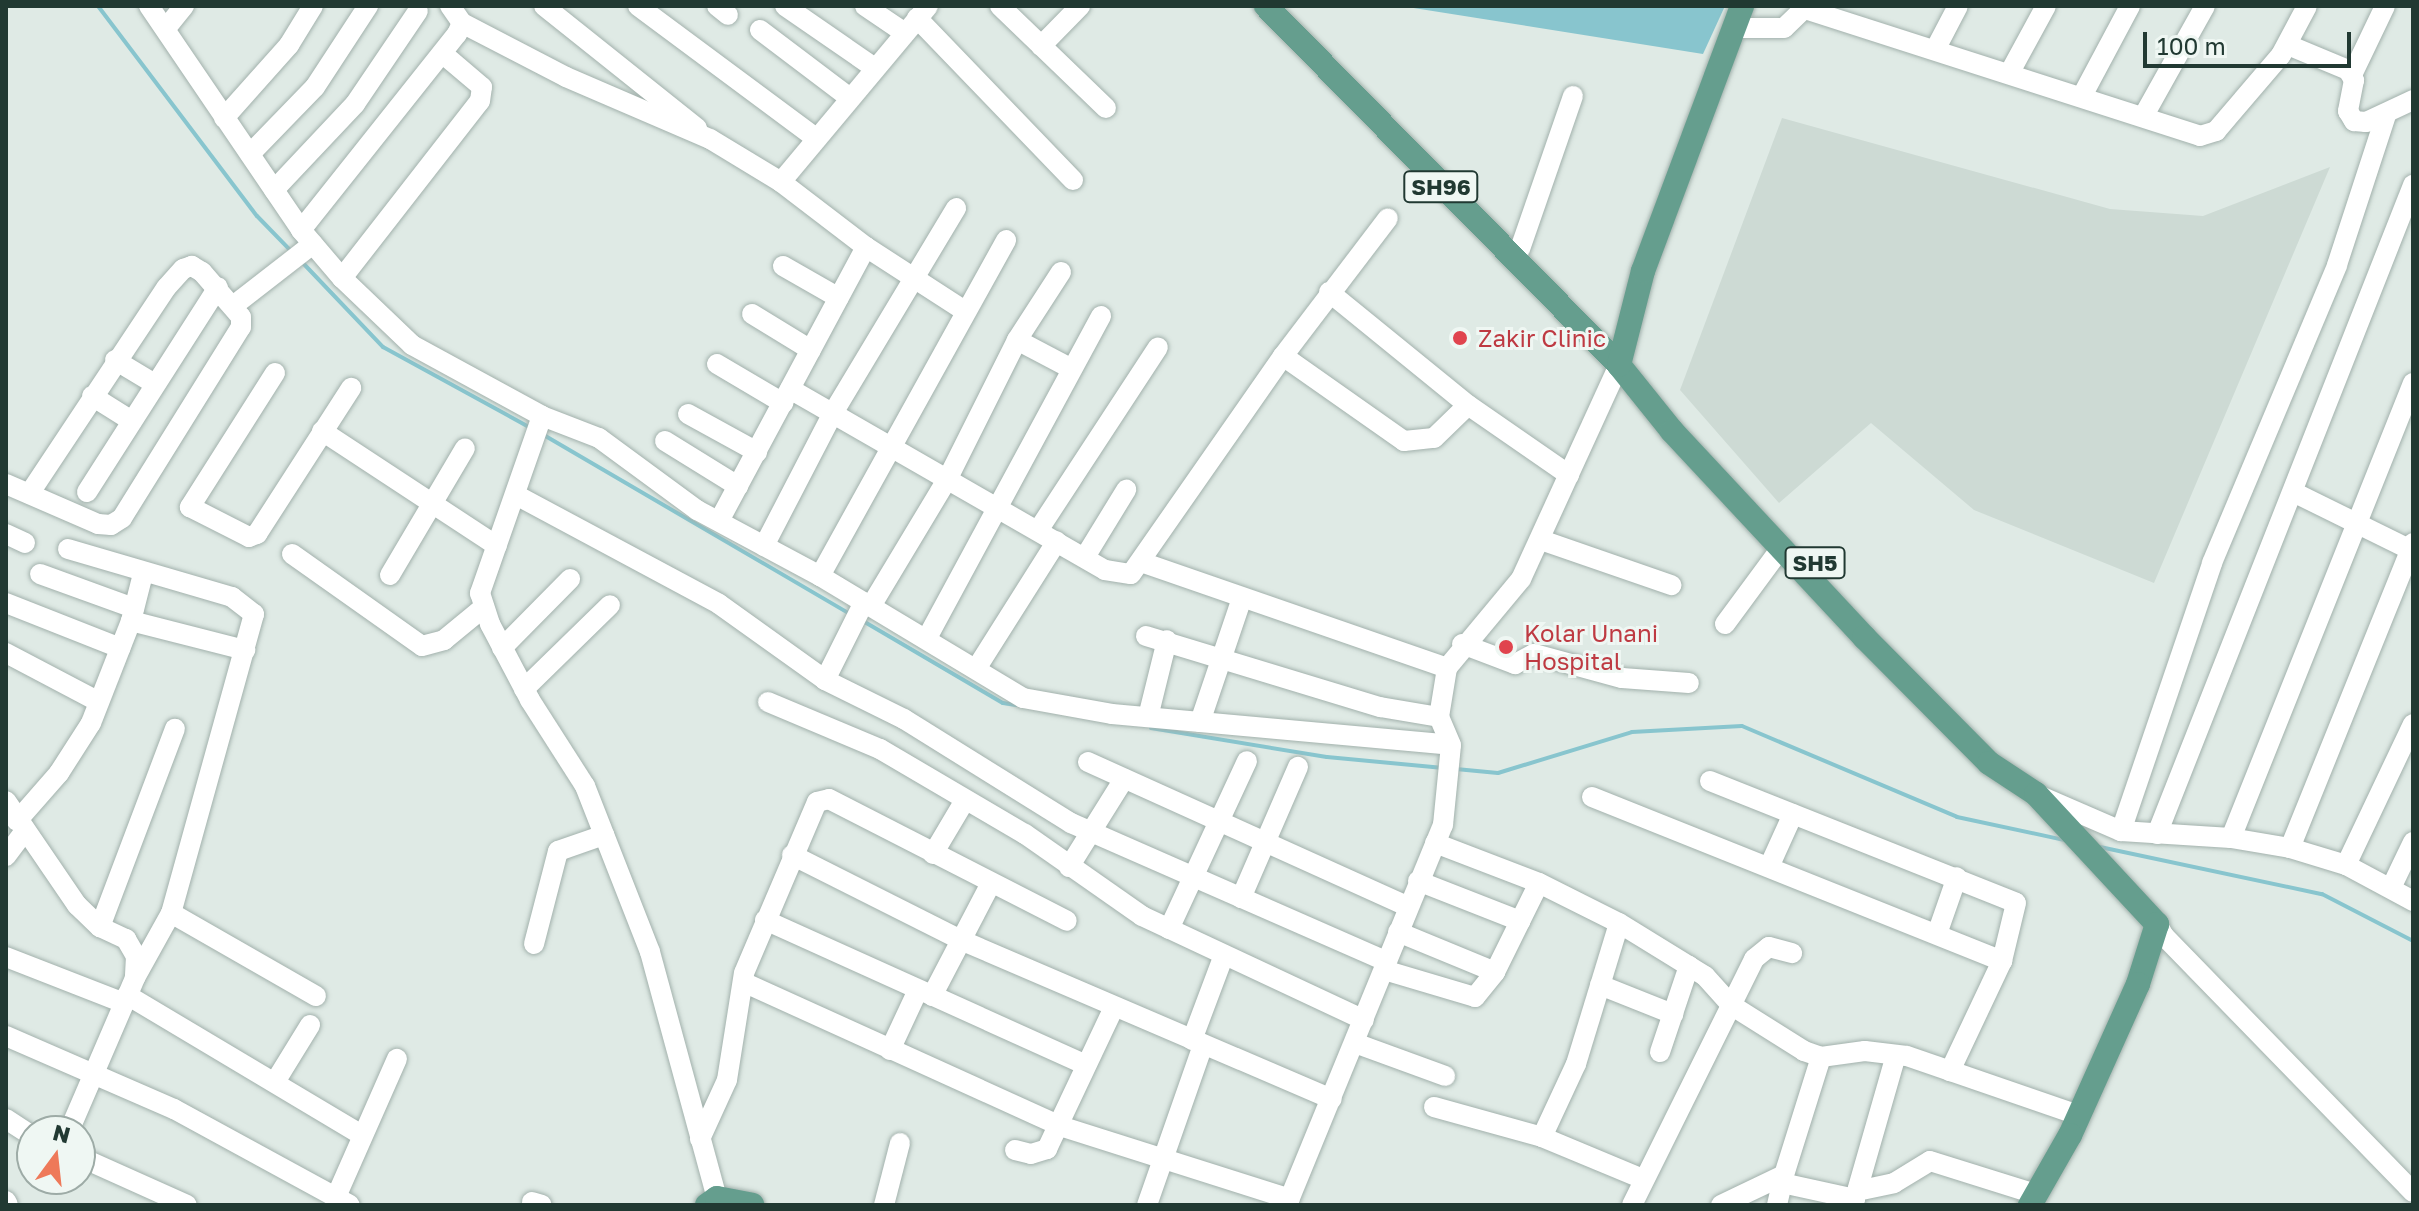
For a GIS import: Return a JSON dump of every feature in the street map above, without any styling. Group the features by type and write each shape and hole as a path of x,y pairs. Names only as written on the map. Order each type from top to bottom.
{"main road":[{"name":"SH96","path":"1266,6 1622,358"},
{"name":"SH96","path":"1289,6 1622,358"},
{"path":"1622,358 1643,271 1738,17"},
{"name":"SH5","path":"1622,358 1672,431 1781,548 1989,763 2040,800 2157,924"},
{"name":"SH5","path":"1622,358 1918,668 1999,756 2008,774"},
{"path":"2032,1200 2078,1115 2138,984 2157,924"},
{"path":"712,1202 752,1205"}],"street":[{"path":"149,6 167,27 306,242 412,345 541,420 599,438 719,521 820,576 865,607 927,638 1034,701 1148,717 1450,748"},
{"path":"167,27 184,6"},
{"path":"224,118 289,45 313,6"},
{"path":"250,154 315,87 368,6"},
{"path":"544,6 668,100 710,139"},
{"path":"638,6 816,138"},
{"path":"785,6 875,68"},
{"path":"865,6 917,19 1073,180"},
{"path":"1000,6 1106,108"},
{"path":"1041,46 1080,6"},
{"path":"1936,48 1958,6"},
{"path":"2010,72 2046,6"},
{"path":"2082,96 2130,6"},
{"path":"2143,117 2205,6"},
{"path":"1738,17 1784,28 1806,8 2010,72 2192,136 2209,135 2288,45 2307,6"},
{"path":"2385,6 2352,75 2348,111 2354,121 2385,120 2413,100"},
{"path":"274,190 355,104 418,11"},
{"path":"233,306 275,274 306,242 442,53 456,14 566,77 710,139 781,182 910,280 965,311"},
{"path":"781,182 917,19"},
{"path":"760,30 850,98"},
{"path":"2288,45 2343,65 2352,75"},
{"path":"342,278 480,101 482,87 442,53"},
{"path":"1520,249 1573,96"},
{"path":"2121,831 2212,563 2337,265 2385,120"},
{"path":"2157,834 2295,493 2413,185"},
{"path":"764,546 833,413 910,280 956,208"},
{"path":"717,364 786,396 833,413 1002,506 1117,575 1131,574 1144,563 1329,292 1388,218"},
{"path":"820,576 1006,240"},
{"path":"719,521 866,247"},
{"path":"6,484 29,494 98,524 111,525 122,518 241,327 233,306 218,287 192,266 183,269 115,360 29,494"},
{"path":"783,266 839,298"},
{"path":"825,680 865,607 948,478 1017,340 1061,272"},
{"path":"87,492 218,287"},
{"path":"1329,292 1468,405 1569,475"},
{"path":"752,314 811,350"},
{"path":"927,638 1002,506 1070,368 1101,316"},
{"path":"1017,340 1070,368"},
{"path":"1039,529 1158,347"},
{"path":"1283,356 1404,441 1434,438 1468,405"},
{"path":"743,982 1060,1126 1288,1202 1386,966 1407,906 1443,825 1450,748 1439,717 1447,668 1462,644 1521,579 1622,358"},
{"path":"115,360 155,384"},
{"path":"275,373 190,507 249,537 257,534 351,388"},
{"path":"2231,838 2413,383"},
{"path":"92,396 132,421"},
{"path":"688,414 757,452"},
{"path":"541,420 480,593 502,648 524,689 585,786 650,952 700,1139 712,1202"},
{"path":"322,431 497,546"},
{"path":"665,441 738,486"},
{"path":"390,575 465,448"},
{"path":"1085,557 1126,490"},
{"path":"2290,848 2412,548 2295,493"},
{"path":"516,495 719,604 825,680 904,719 1010,788 1093,833 1386,966 1466,997 1481,994 1539,883"},
{"path":"6,534 25,543"},
{"path":"1541,540 1671,585"},
{"path":"976,669 1057,541"},
{"path":"1725,624 1781,548"},
{"path":"68,549 250,606 254,614 171,913 129,992 76,1115"},
{"path":"292,554 422,646 444,640 484,607"},
{"path":"1144,563 1447,668"},
{"path":"40,574 133,614 245,650"},
{"path":"6,856 20,826 59,773 99,702 133,614 143,574"},
{"path":"502,648 570,579"},
{"path":"1200,722 1220,655 1242,598"},
{"path":"6,603 120,648"},
{"path":"524,689 610,605"},
{"path":"1146,636 1220,655 1380,707 1439,717"},
{"path":"1148,717 1167,640"},
{"path":"1462,644 1515,664 1534,654 1622,678 1689,683"},
{"path":"6,653 99,702"},
{"path":"768,702 880,749 965,800 1113,899 1169,929 1364,1020"},
{"path":"2346,865 2413,724"},
{"path":"100,927 175,729"},
{"path":"1169,929 1247,761"},
{"path":"1088,762 1407,906"},
{"path":"1241,898 1298,767"},
{"path":"1069,867 1124,779"},
{"path":"1710,781 2016,903 2002,961 1950,1071"},
{"path":"1592,797 2002,961"},
{"path":"700,1139 727,1080 743,982 765,920 817,802 823,799 1067,921"},
{"path":"933,854 965,800"},
{"path":"2040,800 2121,831 2231,838 2290,848 2346,865 2413,901"},
{"path":"6,801 20,826 77,905 100,927 126,939 136,956 129,992"},
{"path":"1769,867 1793,814"},
{"path":"534,944 558,851 604,835"},
{"path":"2391,888 2413,842"},
{"path":"1435,843 1539,883 1619,923 1689,966 1731,1005 1782,1039 1821,1057 1865,1051 1896,1055 2078,1115"},
{"path":"792,855 963,941 1332,1099"},
{"path":"1937,934 1957,877"},
{"path":"1418,881 1520,921"},
{"path":"890,1050 925,993 963,941 990,885"},
{"path":"171,913 316,996"},
{"path":"765,920 1086,1065"},
{"path":"1542,1137 1576,1064 1619,923"},
{"path":"2157,924 2164,936 2413,1192"},
{"path":"1398,932 1495,972"},
{"path":"1632,1205 1760,951 1769,947 1792,953"},
{"path":"1147,1205 1224,955"},
{"path":"6,957 129,992 362,1135"},
{"path":"1660,1052 1689,966"},
{"path":"1600,985 1673,1014"},
{"path":"1015,1150 1041,1152 1060,1126 1114,1007"},
{"path":"275,1082 310,1025"},
{"path":"6,1036 96,1073 330,1199 397,1059"},
{"path":"1355,1043 1445,1076"},
{"path":"1855,1198 1896,1055"},
{"path":"1777,1205 1821,1057"},
{"path":"1434,1107 1542,1137 1643,1179"},
{"path":"884,1205 900,1143"},
{"path":"1721,1205 1783,1179 1855,1198 1894,1183 1930,1161 2032,1200"},
{"path":"96,1164 187,1205"}],"shaded area":[{"path":"1782,118 2110,209 2203,216 2330,167 2154,583 1974,510 1871,423 1779,503 1680,390"}],"water":[{"path":"1401,6 1725,6 1703,54"}],"waterway":[{"path":"98,6 257,216 292,252"},
{"path":"301,261 383,347 531,428"},
{"path":"542,434 852,615"},
{"path":"863,621 1003,703 1016,705"},
{"path":"1456,769 1498,773 1632,732 1742,726 1957,817 2064,840"},
{"path":"1151,728 1327,757 1443,768"},
{"path":"2100,847 2322,894 2413,941"}],"place":[{"name":"Zakir Clinic","path":"1460,338"},
{"name":"Kolar Unani Hospital","path":"1506,647"}]}
